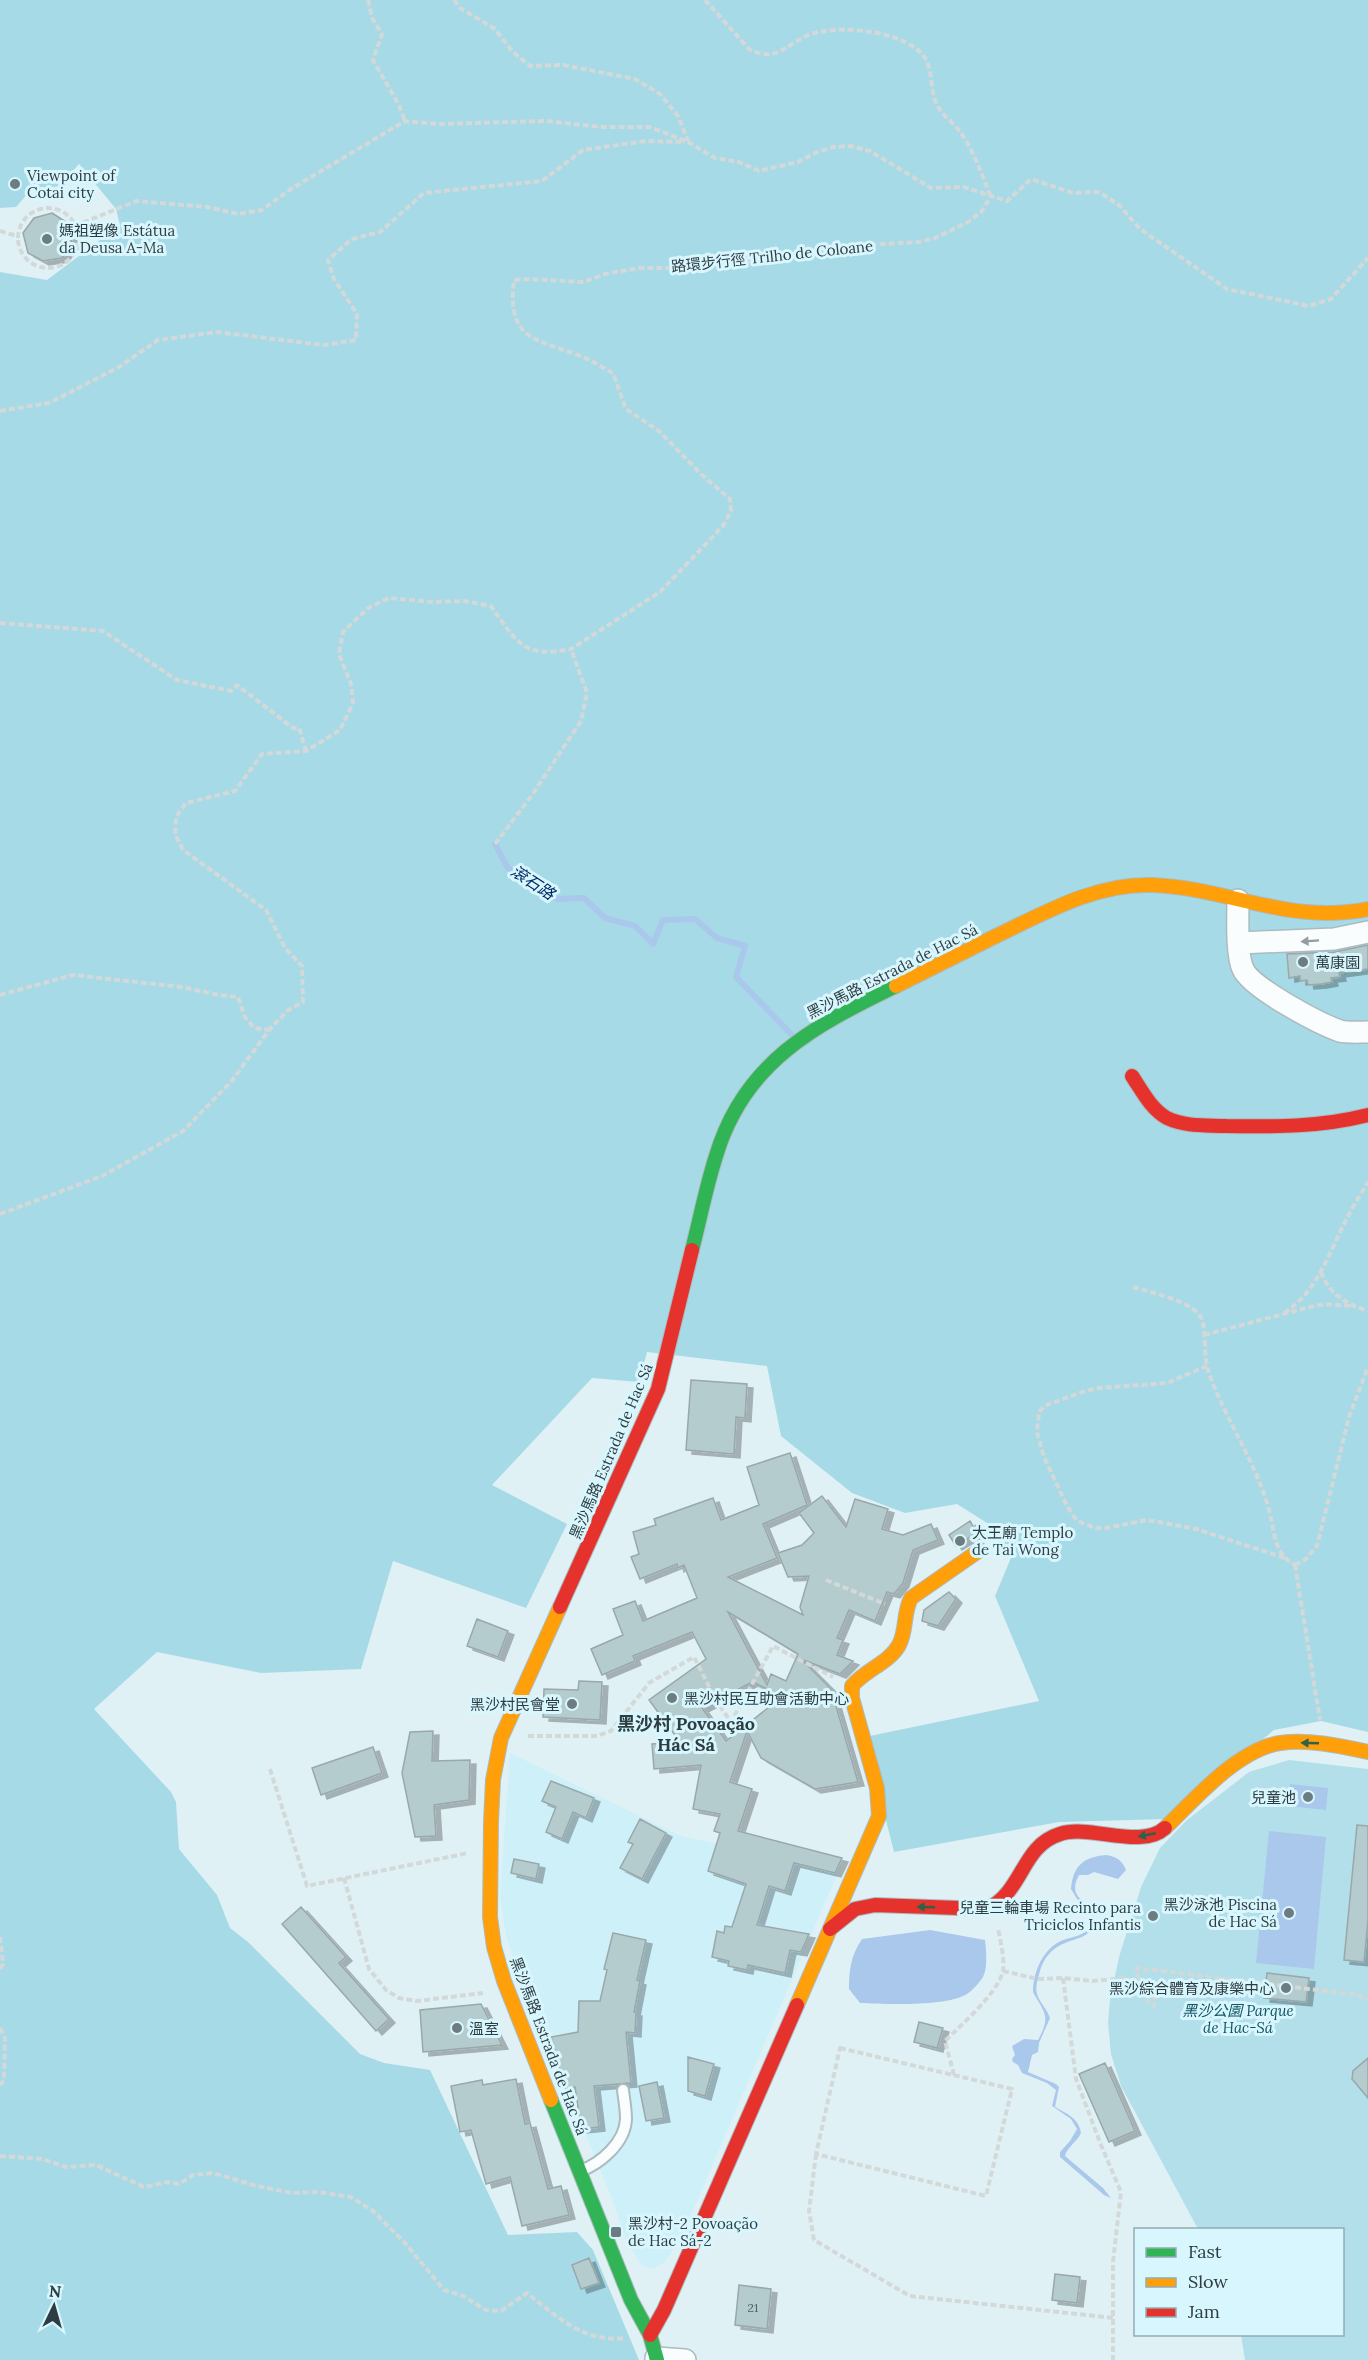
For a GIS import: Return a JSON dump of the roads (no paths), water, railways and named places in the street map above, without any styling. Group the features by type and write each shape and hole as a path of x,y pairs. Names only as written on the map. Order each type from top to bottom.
{"main road":[{"name":"黑沙馬路 Estrada de Hac Sá","path":"654,2349 631,2300 579,2171 508,1989 494,1947 490,1917 493,1780 501,1738 658,1389 716,1155 731,1118 748,1088 789,1047 832,1017 1011,928 1078,898 1132,885 1155,885 1329,915 1368,909"},
{"path":"1132,1076 1160,1115 1188,1125 1311,1124 1347,1121 1368,1115"},
{"path":"654,2349 673,2290 879,1816 877,1788 855,1708 852,1686 865,1671 889,1656 900,1642 906,1605 911,1598 980,1550"},
{"path":"830,1929 855,1909 875,1905 992,1907 1004,1900 1036,1849 1048,1838 1063,1832 1079,1831 1150,1836 1160,1832 1247,1754 1270,1745 1326,1744 1368,1752"}],"street":[{"path":"1238,900 1239,943 1243,970 1273,997 1320,1022 1342,1032 1368,1032"},
{"path":"1239,943 1334,939 1368,932"},
{"path":"631,2300 661,2296 673,2290"},
{"path":"654,2349 685,2360"}],"lane":[{"path":"579,2171 594,2166 618,2141 626,2120 623,2090"}],"waterway":[{"name":"滾石路","path":"495,844 508,868 557,899 584,898 605,918 635,926 653,944 663,920 695,919 717,938 745,946 736,977 793,1036"}],"place":[{"name":"Viewpoint of Cotai city","path":"15,184"},
{"name":"媽祖塑像 Estátua da Deusa A-Ma","path":"47,239"},
{"name":"萬康園","path":"1303,962"},
{"name":"大王廟 Templo de Tai Wong","path":"960,1541"},
{"name":"黑沙村民互助會活動中心","path":"672,1698"},
{"name":"黑沙村民會堂","path":"572,1704"},
{"name":"兒童池","path":"1308,1797"},
{"name":"黑沙泳池 Piscina de Hac Sá","path":"1289,1913"},
{"name":"兒童三輪車場 Recinto para Triciclos Infantis","path":"1153,1916"},
{"name":"黑沙綜合體育及康樂中心","path":"1286,1988"},
{"name":"溫室","path":"457,2028"},
{"name":"黑沙村-2 Povoação de Hac Sá-2","path":"616,2232"}],"district":[{"name":"黑沙村 Povoação Hác Sá","path":"686,1733"}],"park label":[{"name":"黑沙公園 Parque de Hac-Sá","path":"1238,2018"}]}
